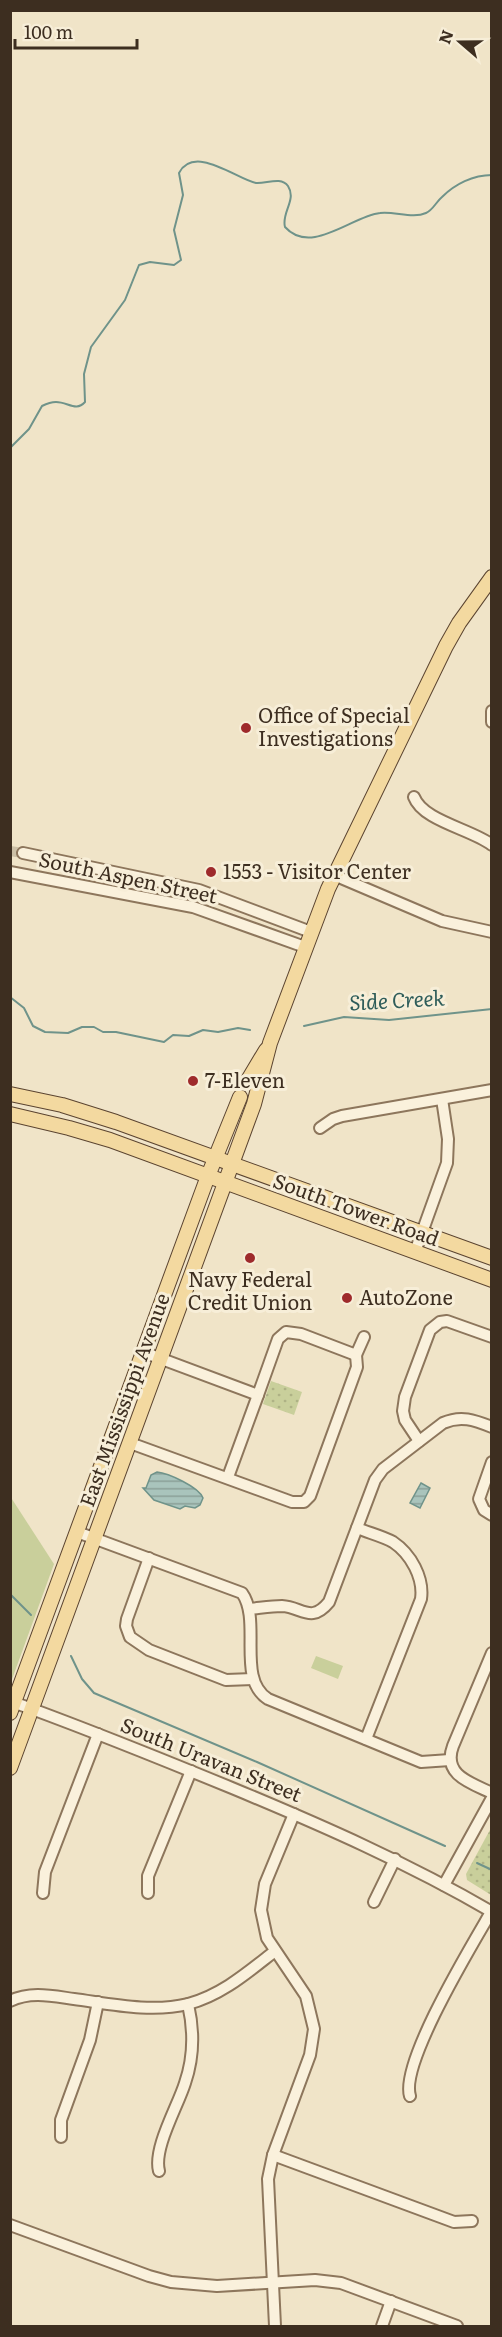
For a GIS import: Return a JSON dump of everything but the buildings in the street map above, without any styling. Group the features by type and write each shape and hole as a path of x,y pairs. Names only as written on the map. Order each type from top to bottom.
{"main road":[{"name":"East Mississippi Avenue","path":"10,1768 260,1087 270,1043 334,875 446,646 459,623 492,577"},
{"name":"East Mississippi Avenue","path":"248,1080 270,1043"},
{"name":"South Tower Road","path":"10,1094 81,1110 492,1258"},
{"name":"East Mississippi Avenue","path":"12,1705 208,1176 240,1096"},
{"path":"10,1113 26,1110 68,1120 81,1110"},
{"name":"South Tower Road","path":"10,1113 97,1136 492,1280"}],"street":[{"path":"492,711 492,722"},
{"path":"414,797 423,810 492,845"},
{"name":"South Aspen Street","path":"23,853 137,876 214,895 311,932"},
{"name":"South Aspen Street","path":"10,872 210,912 305,947"},
{"path":"334,875 442,921 492,932"},
{"path":"133,896 137,876"},
{"path":"160,901 164,882"},
{"name":"East Mississippi Avenue","path":"240,1096 248,1080"},
{"path":"320,1128 342,1116 492,1090"},
{"path":"415,1252 447,1163 448,1139 442,1099"},
{"path":"419,1441 405,1420 404,1403 430,1330 434,1325 447,1321 492,1337"},
{"path":"228,1477 278,1339 286,1332 301,1334 356,1354"},
{"path":"130,1443 292,1502 304,1502 310,1496 357,1367 356,1354 364,1337"},
{"path":"143,1352 258,1395"},
{"path":"249,1609 283,1606 305,1614 313,1614 325,1608 375,1480 380,1473 443,1423 468,1418 492,1427"},
{"path":"492,1462 479,1499 484,1510 492,1515"},
{"path":"357,1528 396,1545 419,1574 422,1591 421,1599 366,1739"},
{"path":"77,1532 237,1589 246,1598 249,1609 253,1679 259,1692 268,1699 421,1762 450,1760"},
{"path":"149,1558 127,1619 126,1626 130,1637 149,1650 226,1680 253,1679"},
{"path":"492,1653 453,1746 450,1760 455,1773 461,1778 492,1793"},
{"name":"South Uravan Street","path":"12,1705 32,1709 98,1734 294,1814 394,1859 491,1912"},
{"path":"43,1893 45,1872 98,1734"},
{"path":"148,1893 148,1876 191,1771"},
{"path":"444,1885 492,1798"},
{"path":"275,2326 267,2189 273,2155 310,2055 314,2029 306,1996 264,1932 261,1899 294,1814"},
{"path":"374,1902 394,1859"},
{"path":"410,2096 409,2080 437,2008 491,1912"},
{"path":"10,2001 33,1994 156,2008 188,2004 228,1987 275,1952"},
{"path":"61,2138 61,2120 90,2040 98,2002"},
{"path":"159,2171 159,2154 189,2069 192,2040 188,2004"},
{"path":"273,2155 454,2222 472,2221"},
{"path":"10,2225 171,2282 217,2286 315,2280 333,2282 457,2326"},
{"path":"382,2326 391,2301"}],"green space":[{"path":"271,1381 302,1392 294,1415 263,1404"},
{"path":"10,1496 54,1564 11,1682 10,1682"},
{"path":"316,1656 343,1666 338,1679 311,1668"},
{"path":"491,1828 492,1895 467,1880 466,1874"}],"water":[{"path":"157,1472 196,1489 203,1498 200,1505 195,1508 185,1506 180,1509 154,1500 143,1488 146,1488 151,1475"},
{"path":"421,1483 430,1488 420,1508 410,1503"}],"waterway":[{"path":"10,448 29,429 42,406 56,402 78,406 85,402 84,374 91,347 125,300 139,265 150,262 174,265 181,260 174,230 183,195 179,173 186,165 205,162 256,183 277,181 285,183 291,196 284,222 285,227 295,235 307,237 332,232 380,213 421,215 431,210 447,192 459,184 492,175"},
{"name":"Side Creek","path":"10,997 24,1008 33,1026 45,1032 68,1033 82,1027 94,1027 103,1032 116,1032 164,1042 173,1035 189,1036 203,1030 218,1032 238,1028 250,1030"},
{"name":"Side Creek","path":"304,1026 344,1017 389,1020 492,1009"},
{"path":"10,1594 31,1615"},
{"path":"71,1656 82,1679 94,1693 257,1762 445,1846"},
{"path":"477,1863 492,1870"}],"tunnel":[{"path":"10,851 23,853"}],"place":[{"name":"Office of Special Investigations","path":"246,728"},
{"name":"1553 - Visitor Center","path":"211,872"},
{"name":"7-Eleven","path":"193,1081"},
{"name":"Navy Federal Credit Union","path":"250,1258"},
{"name":"AutoZone","path":"347,1298"}]}
